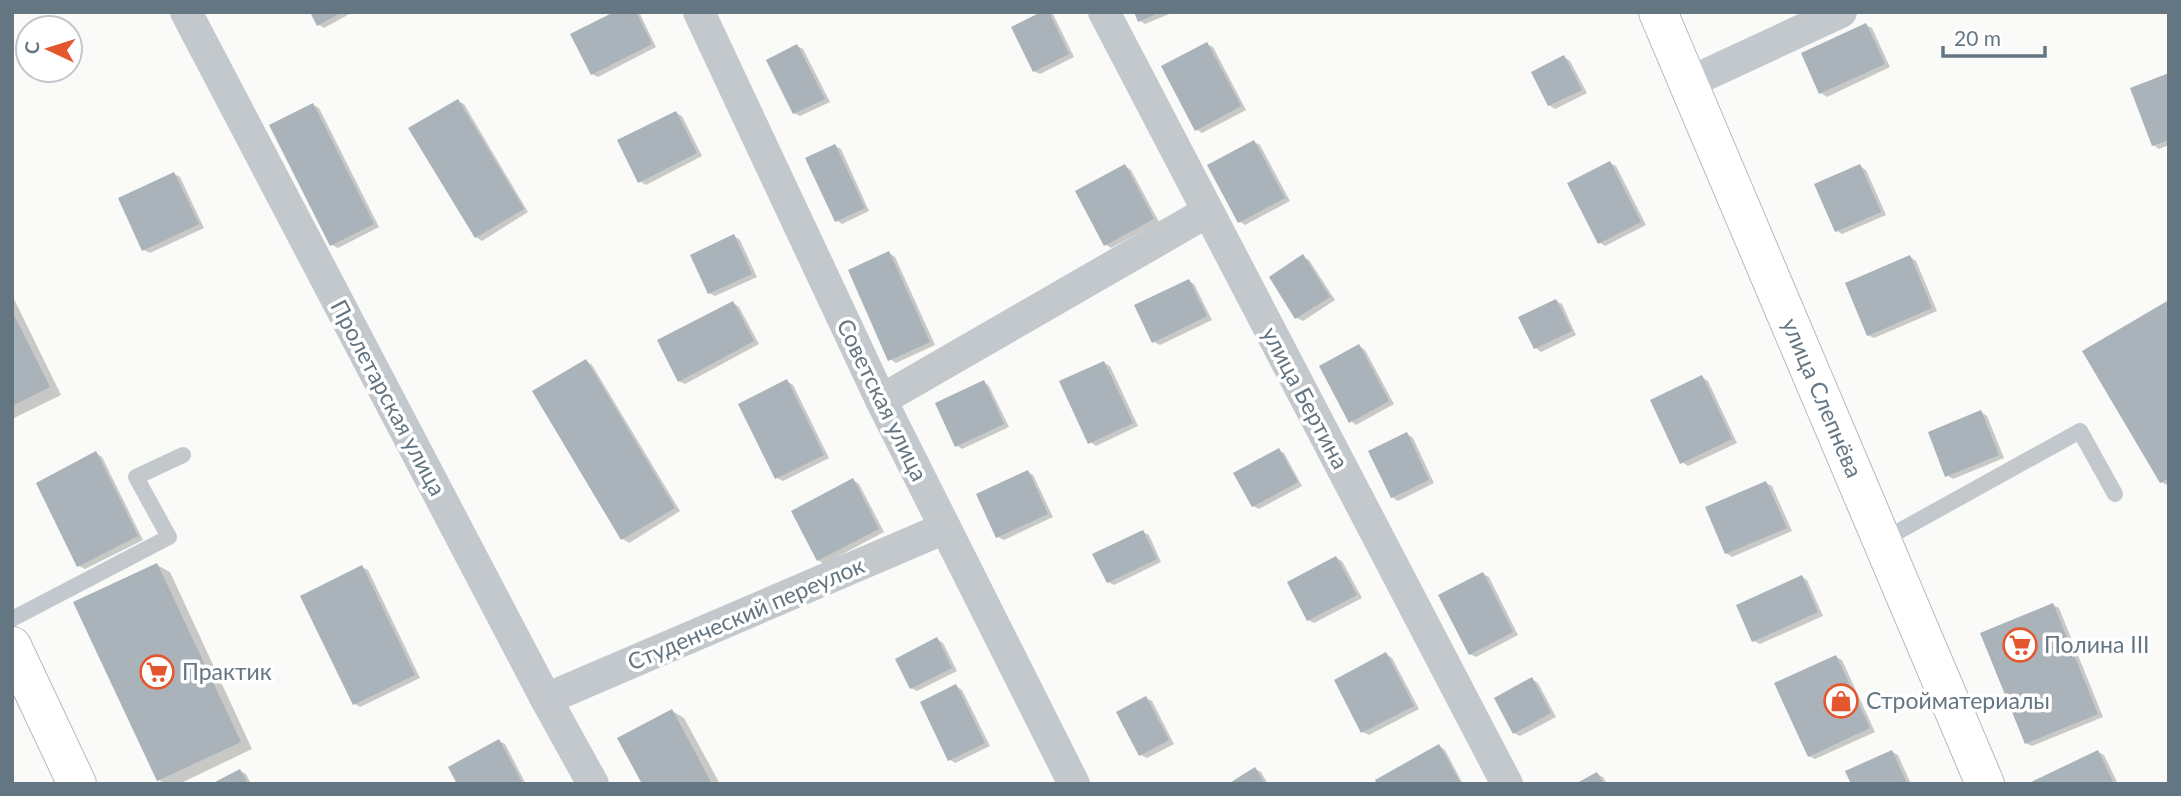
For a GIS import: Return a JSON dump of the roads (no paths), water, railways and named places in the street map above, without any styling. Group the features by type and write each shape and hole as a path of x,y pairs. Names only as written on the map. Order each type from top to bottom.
{"street":[{"name":"Пролетарская улица","path":"186,12 593,784"},
{"name":"Советская улица","path":"699,12 881,400 1073,784"},
{"name":"улица Бертина","path":"1104,12 1507,784"},
{"name":"улица Слепнёва","path":"1658,12 1985,784"},
{"path":"1688,83 1841,12"},
{"path":"881,400 1207,212"},
{"name":"Студенческий переулок","path":"546,699 945,528"},
{"path":"12,646 77,784"}],"lane":[{"path":"1883,540 2080,431 2115,494"},
{"path":"12,619 169,537 136,477 183,456"}],"place":[{"name":"Полина III","path":"2020,645"},
{"name":"Практик","path":"157,672"},
{"name":"Стройматериалы","path":"1841,701"}]}
